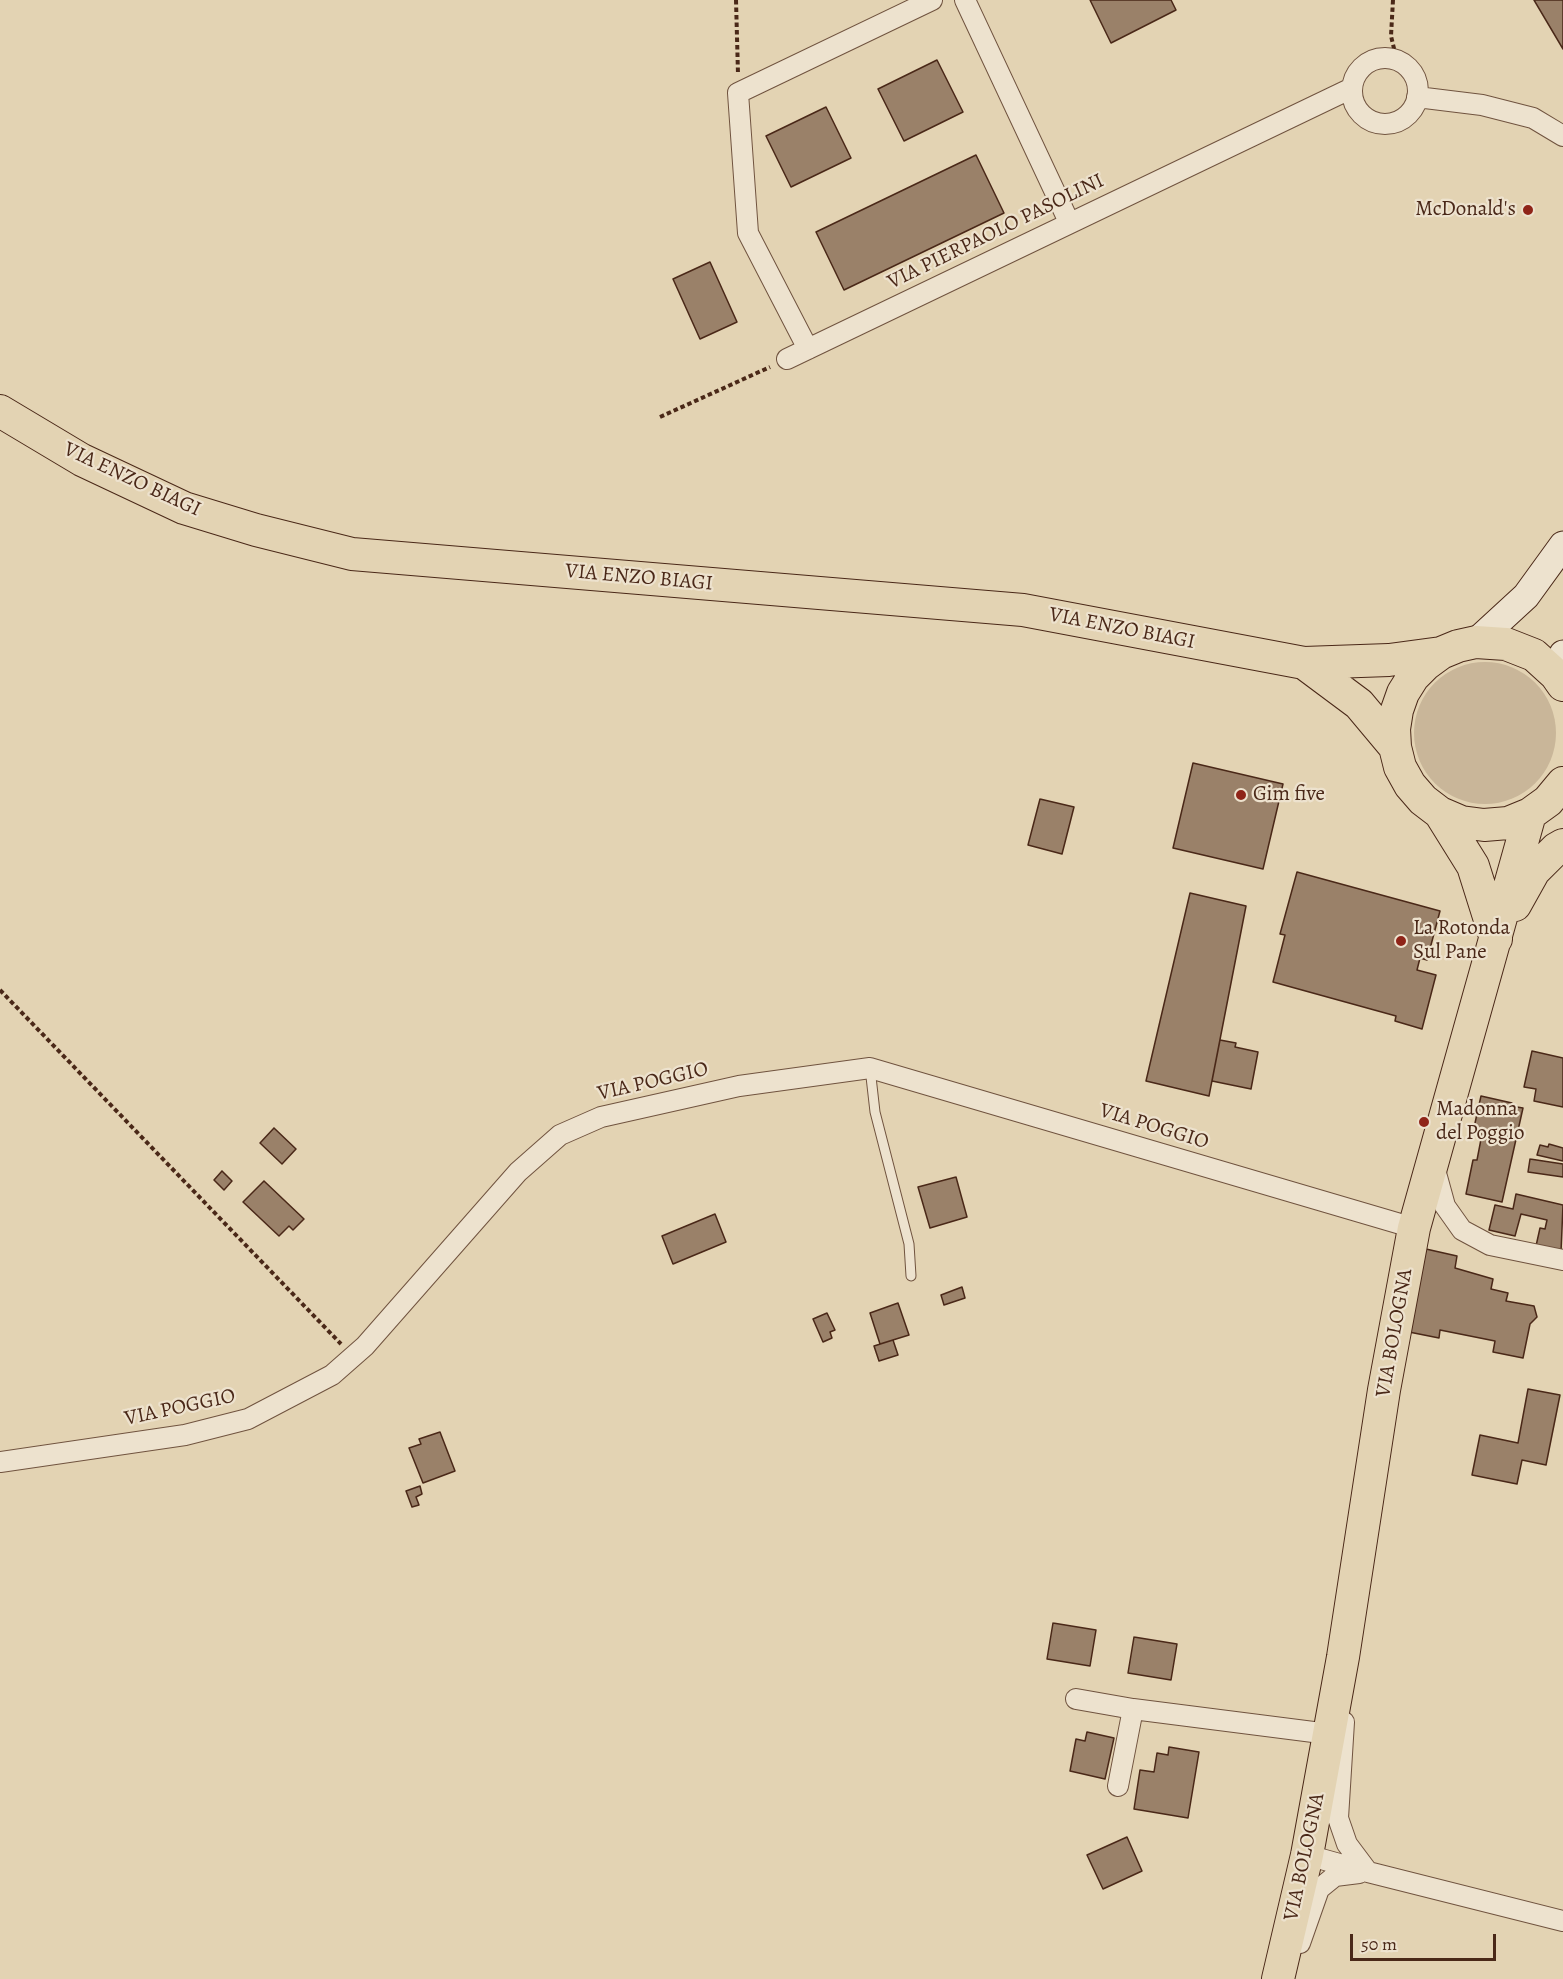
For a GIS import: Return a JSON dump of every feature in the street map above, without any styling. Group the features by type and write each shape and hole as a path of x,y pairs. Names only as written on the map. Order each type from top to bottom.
{"main road":[{"name":"VIA ENZO BIAGI","path":"0,411 82,460 184,508 256,530 352,554 1023,610 1304,663 1389,660 1441,653"},
{"name":"VIA BOLOGNA","path":"1476,642 1526,596 1563,545"},
{"name":"VIA BOLOGNA","path":"1551,800 1508,823 1484,825 1461,822 1440,813 1423,800 1400,767 1395,747 1395,719 1403,693 1419,670 1441,653 1458,646 1476,642 1506,644 1534,655 1561,671"},
{"name":"VIA ENZO BIAGI","path":"1304,663 1359,704 1395,747"},
{"name":"VIA BOLOGNA","path":"1278,1979 1307,1855 1343,1657 1384,1390 1414,1228 1496,940 1551,800"},
{"name":"VIA BOLOGNA","path":"1440,813 1473,866 1496,940"},
{"path":"1496,940 1534,871 1563,845"}],"street":[{"path":"808,349 748,233 738,93 932,0"},
{"path":"965,0 1070,222"},
{"path":"1377,59 1396,61 1413,75 1417,86 1417,98 1413,108 1406,116 1396,122 1375,123 1357,109 1352,88 1360,70 1367,63 1377,59"},
{"name":"VIA PIERPAOLO PASOLINI","path":"787,359 1352,88"},
{"path":"1417,98 1482,105 1533,118 1563,136"},
{"name":"VIA POGGIO","path":"0,1462 185,1434 248,1419 332,1375 365,1346 518,1172 560,1135 601,1117 739,1086 870,1068 1414,1228"},
{"path":"1433,1163 1444,1206 1462,1230 1490,1245 1563,1260"},
{"path":"1343,1657 1344,1733 1338,1818 1347,1844 1368,1872"},
{"path":"1076,1699 1133,1709 1329,1734"},
{"path":"1118,1786 1133,1709"},
{"path":"1307,1855 1563,1920"},
{"path":"1287,1979 1319,1889 1335,1876 1368,1872"}],"lane":[{"path":"870,1068 875,1112 909,1244 911,1276"}],"path":[{"path":"736,0 738,93"},
{"path":"1393,0 1391,36 1396,61"},
{"path":"660,417 787,359"},
{"path":"0,990 353,1356"}],"shaded area":[{"path":"1485,662 1512,668 1535,683 1550,706 1556,733 1550,760 1535,783 1512,798 1485,804 1458,798 1435,783 1420,760 1414,733 1420,706 1435,683 1458,668"}],"building":[{"path":"1090,0 1171,0 1176,10 1111,43"},
{"path":"1534,0 1563,0 1563,49"},
{"path":"937,60 963,112 904,141 878,89"},
{"path":"826,107 851,158 791,187 766,136"},
{"path":"976,155 1004,213 844,290 816,232"},
{"path":"710,262 737,322 700,339 673,279"},
{"path":"1193,763 1283,784 1263,869 1173,848"},
{"path":"1040,799 1074,807 1062,854 1028,845"},
{"path":"1297,872 1440,911 1427,960 1420,958 1417,970 1436,975 1422,1029 1395,1021 1396,1016 1273,982 1285,935 1280,934"},
{"path":"1190,893 1246,906 1209,1096 1146,1081"},
{"path":"1220,1040 1236,1043 1235,1047 1258,1052 1251,1089 1212,1081"},
{"path":"1532,1051 1563,1058 1563,1107 1534,1101 1536,1089 1524,1087"},
{"path":"1481,1096 1523,1108 1502,1202 1466,1194 1473,1160 1477,1160 1482,1134 1473,1132"},
{"path":"274,1128 296,1149 282,1164 260,1143"},
{"path":"1549,1144 1563,1148 1563,1161 1537,1155 1540,1145 1548,1147"},
{"path":"1530,1159 1563,1164 1563,1177 1528,1172"},
{"path":"222,1171 232,1181 224,1190 214,1180"},
{"path":"956,1177 967,1217 930,1228 918,1187"},
{"path":"264,1181 304,1219 293,1230 289,1226 279,1236 243,1202"},
{"path":"1516,1194 1563,1205 1561,1252 1536,1246 1540,1228 1545,1229 1547,1220 1521,1214 1515,1236 1489,1230 1495,1205 1513,1209"},
{"path":"715,1214 726,1242 673,1264 662,1236"},
{"path":"1426,1249 1457,1256 1455,1268 1493,1279 1491,1289 1508,1293 1506,1301 1534,1306 1537,1317 1530,1324 1523,1358 1493,1352 1495,1341 1440,1330 1439,1338 1409,1332"},
{"path":"962,1287 965,1298 944,1305 941,1295"},
{"path":"898,1303 909,1335 880,1344 870,1313"},
{"path":"827,1313 835,1330 830,1332 832,1338 823,1342 813,1319"},
{"path":"893,1340 898,1355 879,1361 874,1346"},
{"path":"1528,1389 1560,1395 1546,1465 1522,1460 1517,1484 1472,1475 1480,1435 1518,1443"},
{"path":"440,1432 455,1471 423,1483 409,1448 421,1444 419,1439"},
{"path":"420,1486 422,1494 416,1497 419,1505 412,1507 406,1491"},
{"path":"1053,1623 1096,1630 1090,1666 1047,1659"},
{"path":"1134,1637 1177,1644 1171,1680 1128,1673"},
{"path":"1087,1732 1114,1738 1105,1779 1070,1771 1076,1739 1085,1741"},
{"path":"1169,1747 1199,1752 1188,1818 1134,1809 1140,1770 1154,1772 1157,1753 1168,1755"},
{"path":"1127,1837 1142,1871 1103,1889 1087,1855"}],"place":[{"name":"McDonald's","path":"1528,210"},
{"name":"Gim five","path":"1241,795"},
{"name":"La Rotonda Sul Pane","path":"1401,941"},
{"name":"Madonna del Poggio","path":"1424,1122"}]}
